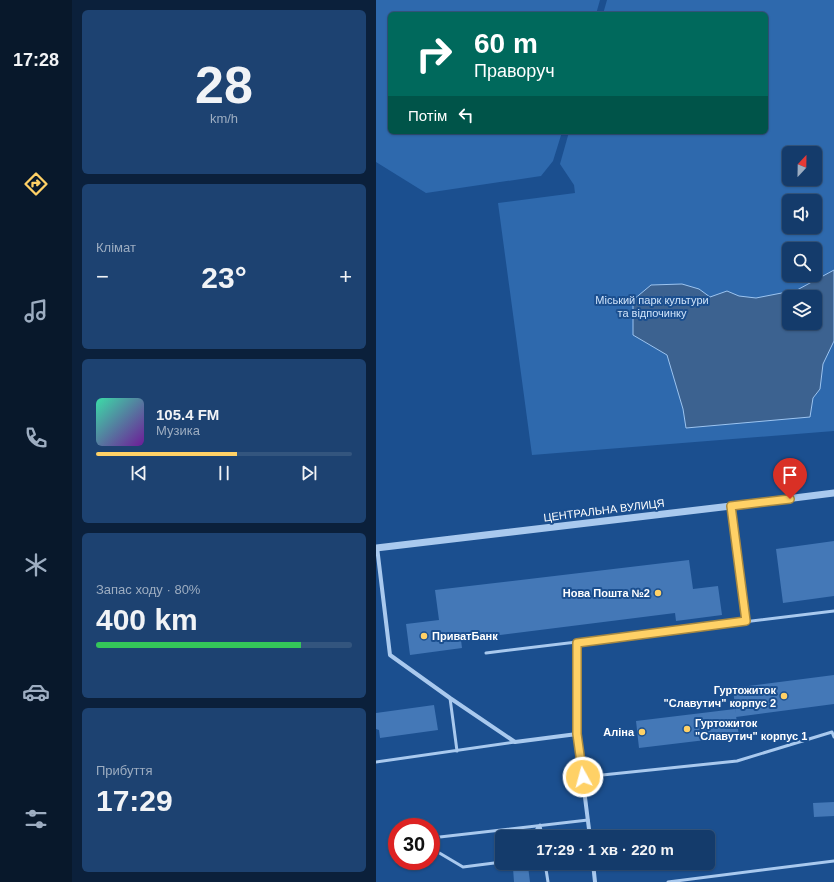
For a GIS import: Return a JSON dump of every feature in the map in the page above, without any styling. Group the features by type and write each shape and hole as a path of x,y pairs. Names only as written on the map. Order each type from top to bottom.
{"street":[{"name":"ЦЕНТРАЛЬНА ВУЛИЦЯ","path":"377,547 834,493"},
{"path":"377,547 390,655 514,742 577,734"},
{"path":"577,643 577,734 589,830"},
{"path":"594,870 596,882"}],"lane":[{"path":"731,506 746,621"},
{"path":"486,653 834,611"},
{"path":"450,698 457,750"},
{"path":"583,777 737,760 833,732 834,737"},
{"path":"376,762 514,742"},
{"path":"440,837 588,820"},
{"path":"536,830 540,825"},
{"path":"540,825 541,830"},
{"path":"440,853 463,867 495,863"},
{"path":"668,882 834,861"},
{"path":"546,870 548,882"}],"green space":[{"path":"376,0 600,0 597,12 388,12 388,134 561,134 553,161 541,176 426,193 376,162"},
{"name":"Міський парк культури та відпочинку","path":"607,0 834,0 834,431 532,455 498,203 575,193 574,185 560,164 568,134 768,134 768,12 604,12"}],"shaded area":[{"path":"834,270 834,341 823,364 820,389 813,398 810,417 686,428 683,409 667,355 633,335 633,300 651,285 682,284 699,289 710,297 727,291 739,296 756,298 782,293 782,330 822,330 822,290 797,290 812,282 822,282 822,276"}],"building":[{"path":"834,541 834,596 783,603 776,549"},
{"path":"689,560 693,589 718,586 722,615 676,621 675,613 461,640 462,648 410,655 406,624 439,620 435,590"},
{"name":"Гуртожиток \"Славутич\" корпус 2","path":"834,675 834,704 736,717 733,688"},
{"path":"434,705 438,730 380,738 379,730 376,729 376,713"},
{"name":"Гуртожиток \"Славутич\" корпус 1","path":"735,709 739,736 639,748 636,721"},
{"path":"834,802 834,816 814,817 813,803"},
{"path":"513,870 528,870 530,882 514,882"}],"place":[{"name":"Нова Пошта №2","path":"658,593"},
{"name":"ПриватБанк","path":"424,636"},
{"name":"Гуртожиток \"Славутич\" корпус 2","path":"784,696"},
{"name":"Гуртожиток \"Славутич\" корпус 1","path":"687,729"},
{"name":"Аліна","path":"642,732"}],"route":[{"path":"583,777 577,734 577,643 746,621 731,506 790,499"}]}
